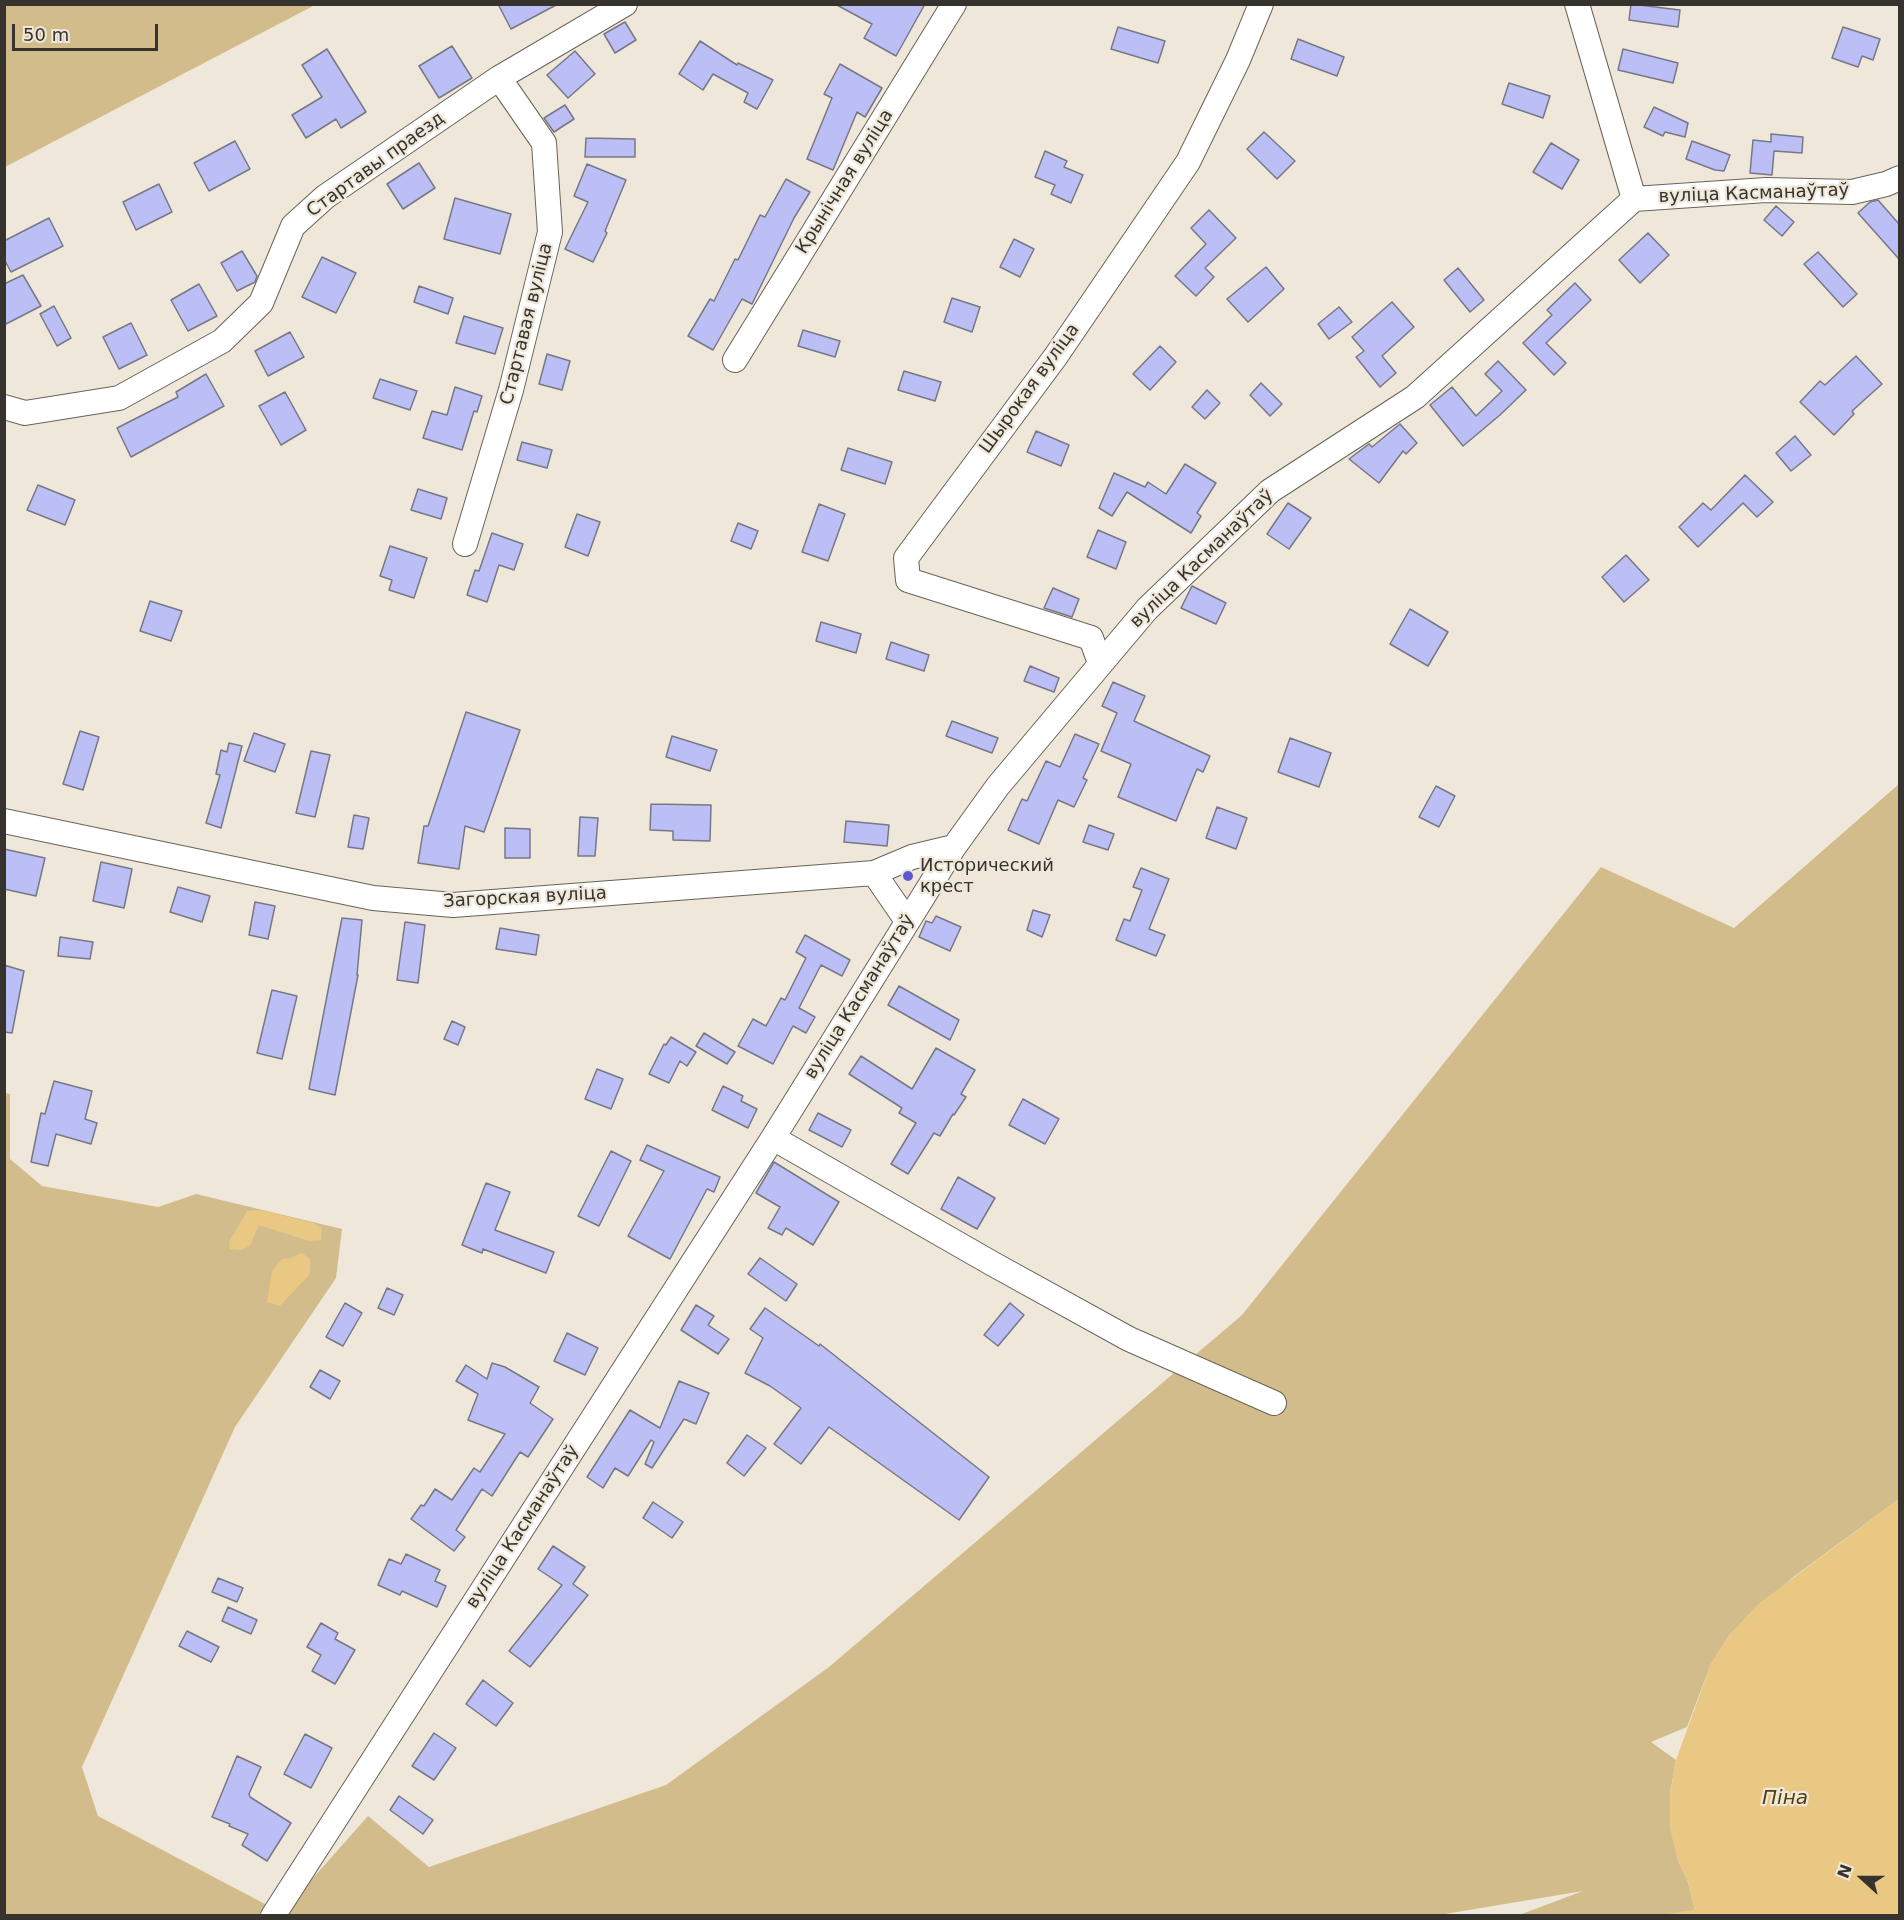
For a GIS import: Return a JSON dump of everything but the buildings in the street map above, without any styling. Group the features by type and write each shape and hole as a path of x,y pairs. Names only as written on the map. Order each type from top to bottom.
{"street":[{"path":"499,78 625,4"},
{"name":"Крынічная вуліца","path":"735,360 954,4"},
{"name":"Шырокая вуліца","path":"1100,663 1091,638 908,580 906,558 1056,356 1188,162 1238,60 1261,4"},
{"path":"1578,4 1634,199"},
{"name":"Стартавы праезд","path":"4,407 26,413 119,398 222,341 261,303 293,226 325,197 499,78"},
{"name":"Стартавая вуліца","path":"465,544 511,390 550,232 544,143 499,78"},
{"name":"вуліца Касманаўтаў","path":"273,1916 773,1138 954,847 998,786 1147,609 1270,491 1415,398 1634,199 1766,190 1852,192 1886,184 1899,178"},
{"name":"Загорская вуліца","path":"4,821 373,897 453,905 874,873 912,857 954,847"},
{"path":"874,873 907,921"},
{"path":"773,1138 1129,1339 1274,1403"}],"shaded area":[{"path":"5,4 315,4 315,5 5,167"},
{"path":"1899,784 1899,1499 1792,1578 1731,1633 1711,1664 1687,1727 1651,1742 1676,1760 1670,1794 1677,1858 1688,1882 1696,1915 1519,1915 1583,1891 1433,1916 5,1915 4,1093 10,1094 10,1159 42,1186 158,1207 196,1194 342,1229 336,1278 235,1427 82,1767 98,1816 282,1913 368,1816 429,1867 666,1785 829,1667 1242,1315 1601,867 1734,928"}],"water":[{"path":"260,1210 313,1223 322,1228 321,1240 309,1241 259,1225 250,1246 240,1250 230,1249 229,1242 247,1211"},
{"path":"302,1253 310,1259 310,1274 280,1306 267,1302 272,1271 282,1259"},
{"name":"Піна","path":"1899,1499 1899,1915 1696,1915 1688,1882 1677,1858 1670,1828 1670,1794 1676,1760 1711,1664 1731,1633 1758,1604"}],"waterway":[{"path":"1671,1916 1696,1913"}],"place":[{"name":"Исторический крест","path":"908,876"}]}
